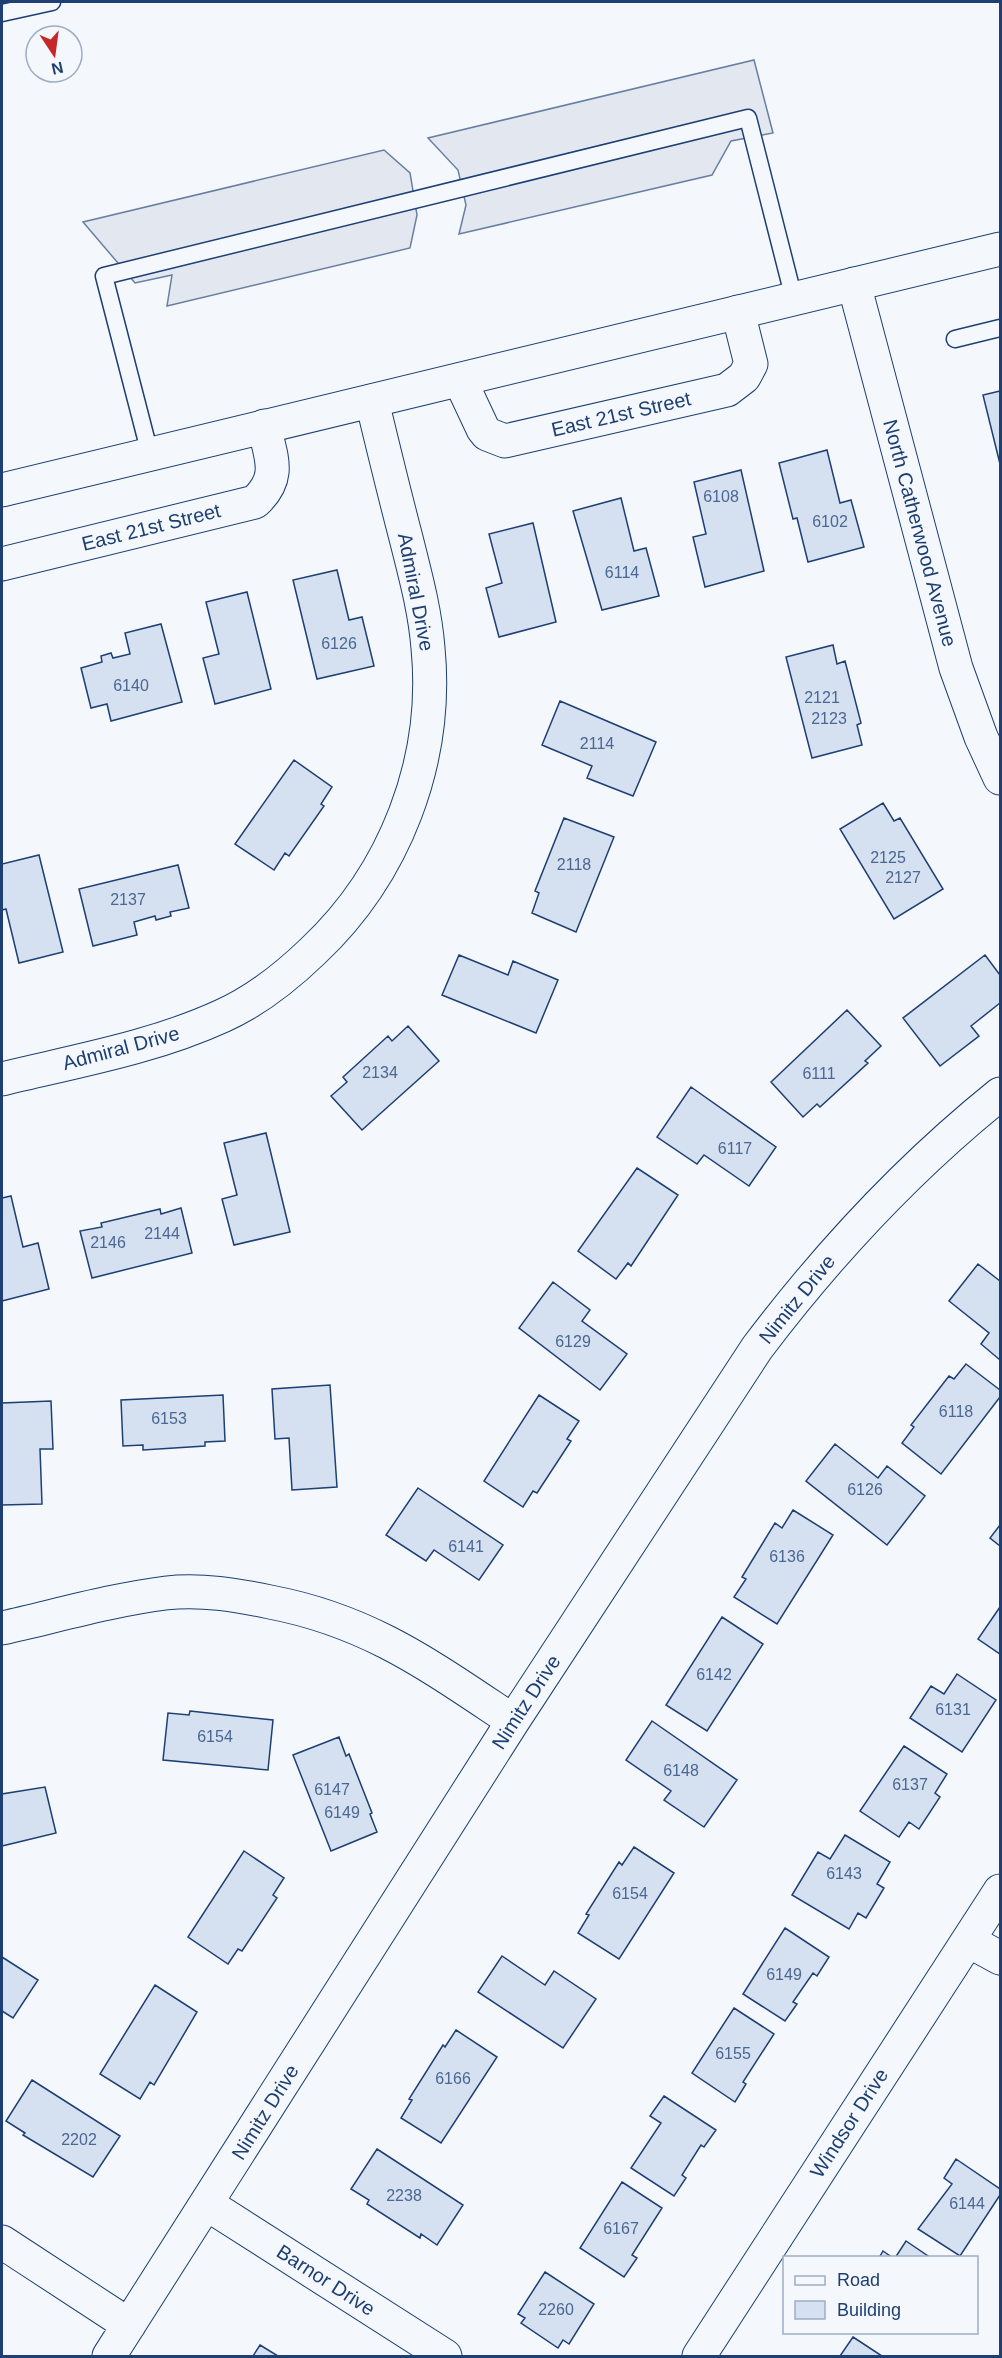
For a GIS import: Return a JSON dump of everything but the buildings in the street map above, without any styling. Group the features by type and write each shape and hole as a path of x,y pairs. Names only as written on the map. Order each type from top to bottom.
{"street":[{"path":"2,490 1000,249"},
{"name":"North Catherwood Avenue","path":"854,284 956,668 981,737 1000,778"},
{"name":"East 21st Street","path":"460,380 487,434 505,441 727,390 744,377 751,364 738,312"},
{"name":"Admiral Drive","path":"2,1079 158,1042 231,1011 297,968 335,931 377,873 408,808 418,775 425,738 430,685 424,612 372,401"},
{"name":"East 21st Street","path":"2,564 255,502 270,487 273,472 264,426"},
{"name":"Nimitz Drive","path":"109,2356 513,1721 757,1348 799,1293 893,1189 957,1129 1000,1094"},
{"path":"2,1628 130,1598 165,1593 217,1593 252,1598 304,1609 370,1632 416,1657 513,1721"},
{"name":"Windsor Drive","path":"699,2356 1000,1891"},
{"path":"969,1941 1000,1958"},
{"name":"Barnor Drive","path":"207,2204 445,2356"},
{"path":"2,2242 129,2325"}],"lane":[{"path":"2,13 52,2"},
{"path":"150,454 104,276 748,118 794,299"},
{"path":"955,339 1000,328"}],"shaded area":[{"path":"754,60 773,133 731,141 712,175 459,234 466,205 458,170 428,138"},
{"path":"384,150 410,173 417,215 410,248 167,306 172,275 135,283 83,222"}]}
